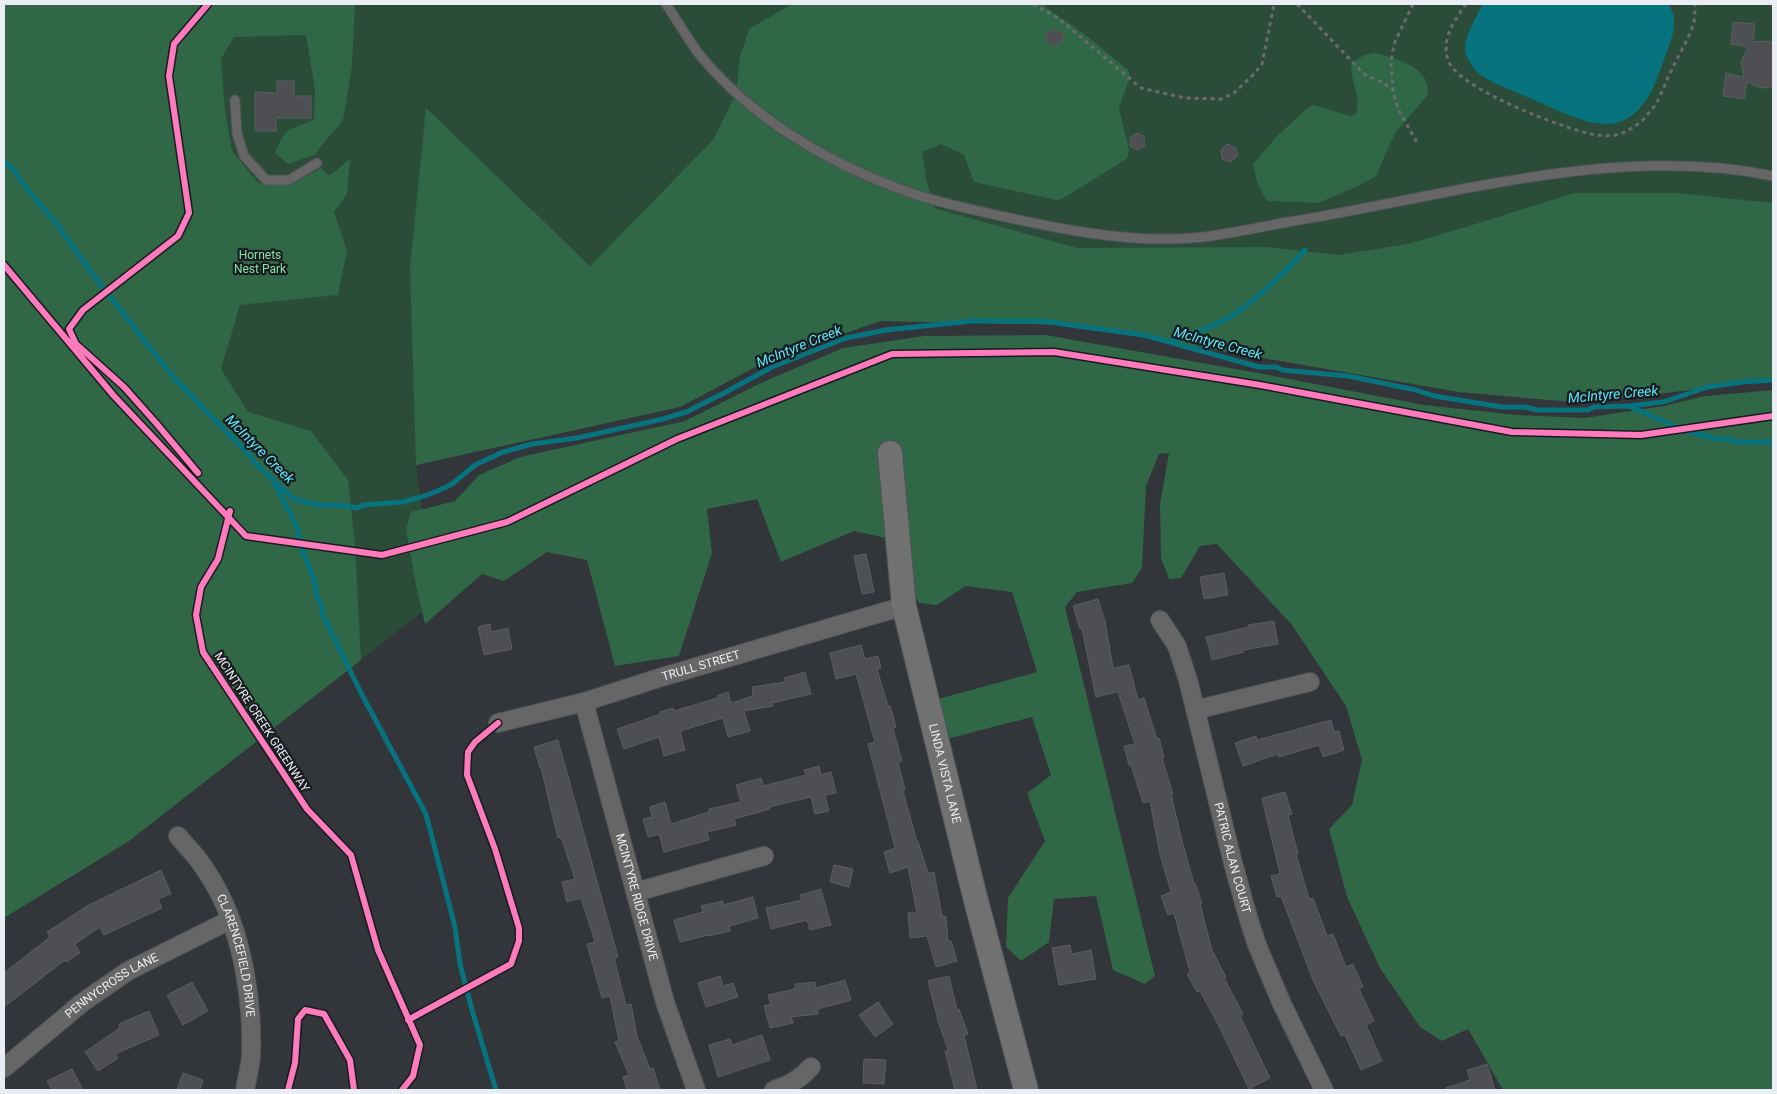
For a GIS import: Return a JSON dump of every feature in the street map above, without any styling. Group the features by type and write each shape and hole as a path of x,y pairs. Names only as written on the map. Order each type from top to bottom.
{"street":[{"name":"LINDA VISTA LANE","path":"890,453 904,606 974,893 1026,1090"},
{"name":"TRULL STREET","path":"498,724 584,702 662,677 904,606"},
{"name":"PATRIC ALAN COURT","path":"1160,620 1176,646 1188,680 1248,917 1270,976 1324,1090"},
{"path":"1195,710 1310,682"},
{"name":"MCINTYRE RIDGE DRIVE","path":"584,702 665,1002 696,1090"},
{"name":"CLARENCEFIELD DRIVE","path":"178,836 201,863 213,883 230,920 240,954 247,987 250,1018 251,1058 244,1090"},
{"path":"636,892 764,856"},
{"name":"PENNYCROSS LANE","path":"4,1068 83,1002 128,971 230,920"},
{"path":"774,1090 796,1081 811,1067"}],"lane":[{"path":"666,4 698,53 730,87 769,119 802,142 882,183 944,204 1083,232 1170,239 1204,236 1326,216 1508,181 1632,166 1683,165 1748,171 1773,176"},
{"path":"235,100 236,133 244,156 266,180 289,180 317,163"}],"path":[{"path":"1033,4 1058,18 1141,88 1186,98 1221,99 1234,93 1262,64 1274,4"},
{"path":"1297,4 1364,74 1384,83 1393,91"},
{"path":"1413,4 1392,51 1393,91 1401,116 1418,144"},
{"path":"1466,4 1452,24 1447,39 1446,53 1453,70 1464,79 1507,103 1577,130 1600,136 1620,134 1629,130 1638,124 1654,107 1693,25 1695,4"}],"green space":[{"name":"Hornets Nest Park","path":"4,4 1773,4 1773,380 1582,403 1071,325 880,321 767,361 680,407 416,465 435,602 129,841 4,918"},
{"path":"4,4 355,4 352,66 343,120 314,155 288,164 275,153 288,131 314,119 315,90 306,35 234,37 221,59 225,111 232,151 258,183 290,185 321,168 329,176 350,159 347,194 334,212 347,251 338,295 240,305 221,369 248,412 311,431 348,480 355,545 361,660 129,841 4,918"},
{"path":"792,4 1046,4 1045,7 1083,33 1128,70 1130,77 1119,108 1129,150 1128,156 1125,160 1062,199 1056,200 974,182 964,155 941,144 922,152 926,178 934,208 1077,248 1267,247 1339,255 1407,244 1574,193 1677,193 1773,203 1773,380 1582,403 1459,392 1071,325 880,321 767,361 680,407 416,465 410,268 426,108 590,266 713,140 736,94 740,57 749,29"},
{"path":"1375,53 1402,61 1411,66 1425,78 1428,86 1427,96 1395,133 1376,176 1356,187 1318,203 1267,201 1257,182 1253,164 1278,135 1309,107 1314,105 1350,116 1355,115 1357,97 1351,66 1361,57"},
{"path":"1046,335 1424,405 1517,415 1584,418 1664,406 1705,396 1773,390 1773,1090 1503,1090 1468,1029 1442,1041 1420,1027 1380,968 1347,897 1329,829 1352,805 1362,760 1346,706 1292,625 1217,544 1200,546 1181,578 1169,579 1161,558 1160,504 1169,453 1159,454 1146,486 1142,568 1132,583 1077,592 1065,607 1155,976 1145,984 1113,970 1096,896 1054,899 1049,942 1021,961 1006,947 1008,898 1045,841 1027,793 1051,775 1032,717 947,739 938,699 1037,672 1012,592 966,586 937,605 919,603 886,538 854,531 781,562 757,499 707,509 712,553 679,656 615,666 587,560 547,552 504,581 482,574 425,624 406,530 411,512 455,501 479,475 520,457 685,421 761,383 843,348 924,336"}],"water":[{"path":"1483,4 1668,4 1674,16 1674,29 1656,80 1642,106 1619,122 1613,124 1594,123 1567,114 1496,84 1477,72 1465,51 1467,37"}],"building":[{"path":"1733,22 1755,24 1753,42 1768,41 1773,43 1773,87 1761,88 1747,82 1744,99 1723,96 1726,73 1744,77 1741,61 1748,47 1731,44"},
{"path":"1056,29 1063,33 1062,42 1053,46 1046,41 1047,32"},
{"path":"277,81 294,81 294,96 311,96 311,118 276,118 276,131 255,131 255,92 277,93"},
{"path":"1136,133 1144,136 1145,146 1138,150 1130,146 1130,138"},
{"path":"1227,144 1235,147 1238,155 1231,162 1222,159 1221,150"},
{"path":"866,554 874,592 862,594 854,556"},
{"path":"1224,573 1228,595 1204,599 1200,577"},
{"path":"1098,599 1105,621 1113,668 1129,665 1138,700 1144,698 1157,739 1159,738 1164,757 1162,758 1173,794 1171,794 1181,837 1194,884 1202,903 1200,904 1212,950 1243,1014 1240,1016 1270,1078 1249,1089 1219,1026 1200,991 1197,992 1187,974 1190,972 1174,913 1168,915 1161,896 1171,892 1160,854 1150,801 1143,803 1131,765 1129,765 1124,746 1135,744 1118,692 1096,697 1082,629 1080,629 1073,606"},
{"path":"1274,621 1278,644 1243,650 1244,652 1212,660 1206,637 1249,627 1248,625"},
{"path":"490,624 491,632 508,628 512,649 484,655 478,627"},
{"path":"861,645 865,659 878,656 881,668 877,669 896,727 893,728 902,761 898,762 905,790 903,791 928,873 934,872 942,916 946,916 948,941 951,941 957,961 936,967 927,936 910,938 908,913 917,913 908,867 890,873 884,852 895,848 868,744 875,742 856,674 836,679 830,653"},
{"path":"805,672 811,694 772,703 773,706 744,711 750,731 728,737 723,718 680,731 685,750 664,756 659,737 624,749 617,729 673,708 674,711 718,698 717,696 728,692 731,703 753,696 752,687 785,682 784,678"},
{"path":"1331,720 1334,732 1339,731 1344,750 1323,757 1319,745 1279,757 1278,754 1243,766 1235,743 1256,736 1257,740"},
{"path":"558,740 618,957 614,958 626,1005 631,1004 637,1036 650,1069 653,1068 660,1090 627,1090 623,1077 629,1075 615,1042 619,1041 610,996 602,998 587,944 595,942 581,898 567,902 562,882 575,879 561,837 558,838 534,747"},
{"path":"819,766 821,775 831,772 836,793 825,795 829,811 815,814 811,797 769,807 770,809 734,819 736,825 707,832 709,840 664,852 659,834 648,837 643,819 652,817 650,807 665,802 671,824 709,812 709,809 741,802 736,785 761,778 763,786 806,775 804,770"},
{"path":"1285,792 1292,814 1288,815 1298,854 1296,854 1309,899 1313,898 1327,936 1333,934 1346,967 1353,964 1363,987 1359,989 1374,1021 1366,1025 1382,1061 1361,1070 1345,1035 1341,1036 1313,980 1281,896 1277,897 1271,876 1280,874 1262,798"},
{"path":"834,865 853,869 849,887 830,882"},
{"path":"161,870 171,894 158,899 162,908 104,935 100,927 75,944 80,953 66,962 65,960 4,1007 4,973 50,937 47,932 87,906"},
{"path":"821,889 831,925 810,930 807,920 771,929 766,908 802,900 800,895"},
{"path":"753,897 758,918 729,926 730,931 680,942 674,920 703,912 701,906 723,901 723,905"},
{"path":"1070,945 1072,954 1091,950 1096,979 1059,985 1052,948"},
{"path":"720,976 723,986 733,983 738,997 706,1007 698,983"},
{"path":"949,976 957,1010 959,1009 968,1034 964,1035 977,1090 955,1090 945,1051 948,1050 938,1021 928,981"},
{"path":"845,980 851,1000 818,1009 818,1014 791,1017 793,1023 770,1028 764,1006 771,1004 768,995 795,989 795,984 815,982 816,988"},
{"path":"192,982 208,1011 183,1025 167,995"},
{"path":"878,1002 893,1024 875,1037 859,1015"},
{"path":"149,1011 159,1035 115,1054 118,1058 98,1071 85,1052 120,1028 119,1024"},
{"path":"762,1035 770,1060 718,1077 709,1045 730,1039 732,1045"},
{"path":"864,1059 886,1060 884,1084 863,1083"},
{"path":"1487,1064 1495,1090 1447,1090 1446,1088 1470,1080 1467,1070"},
{"path":"72,1069 83,1090 52,1090 47,1081"},
{"path":"183,1073 203,1080 200,1090 177,1090"}],"waterway":[{"name":"McIntyre Creek","path":"4,161 15,171 22,183 56,223 97,280 174,378 256,464 294,499 317,505 340,505 357,508 363,505 403,502 421,497 452,484 475,465 503,452 532,444 577,438 686,412 772,367 846,338 886,330 972,321 1041,321 1144,335 1259,367 1276,367 1282,370 1348,376 1416,390 1434,396 1502,407 1525,407 1537,410 1588,410 1594,407 1629,406 1663,402 1708,387 1773,380"},
{"path":"1168,342 1215,325 1239,311 1269,286 1305,250"},
{"path":"1629,406 1683,430 1717,439 1729,439 1734,442 1773,442"},
{"path":"274,482 297,527 302,550 314,579 322,613 361,693 426,814 455,927 460,964 496,1090"}],"cycle path":[{"path":"198,473 124,387 76,344 69,329 83,310 178,236 189,213 169,76 174,44 208,4"},
{"path":"4,265 114,396 246,536 382,555 507,522 677,439 892,354 1054,352 1260,385 1512,432 1641,435 1773,416"},
{"name":"MCINTYRE CREEK GREENWAY","path":"230,511 218,559 201,587 196,615 203,652 307,809 351,855 378,950 420,1045 413,1076 402,1090"},
{"path":"408,1020 511,964 519,941 519,928 495,849 467,775 468,752 475,742 498,723"},
{"path":"288,1090 295,1063 298,1019 305,1010 324,1014 350,1060 354,1090"}]}
